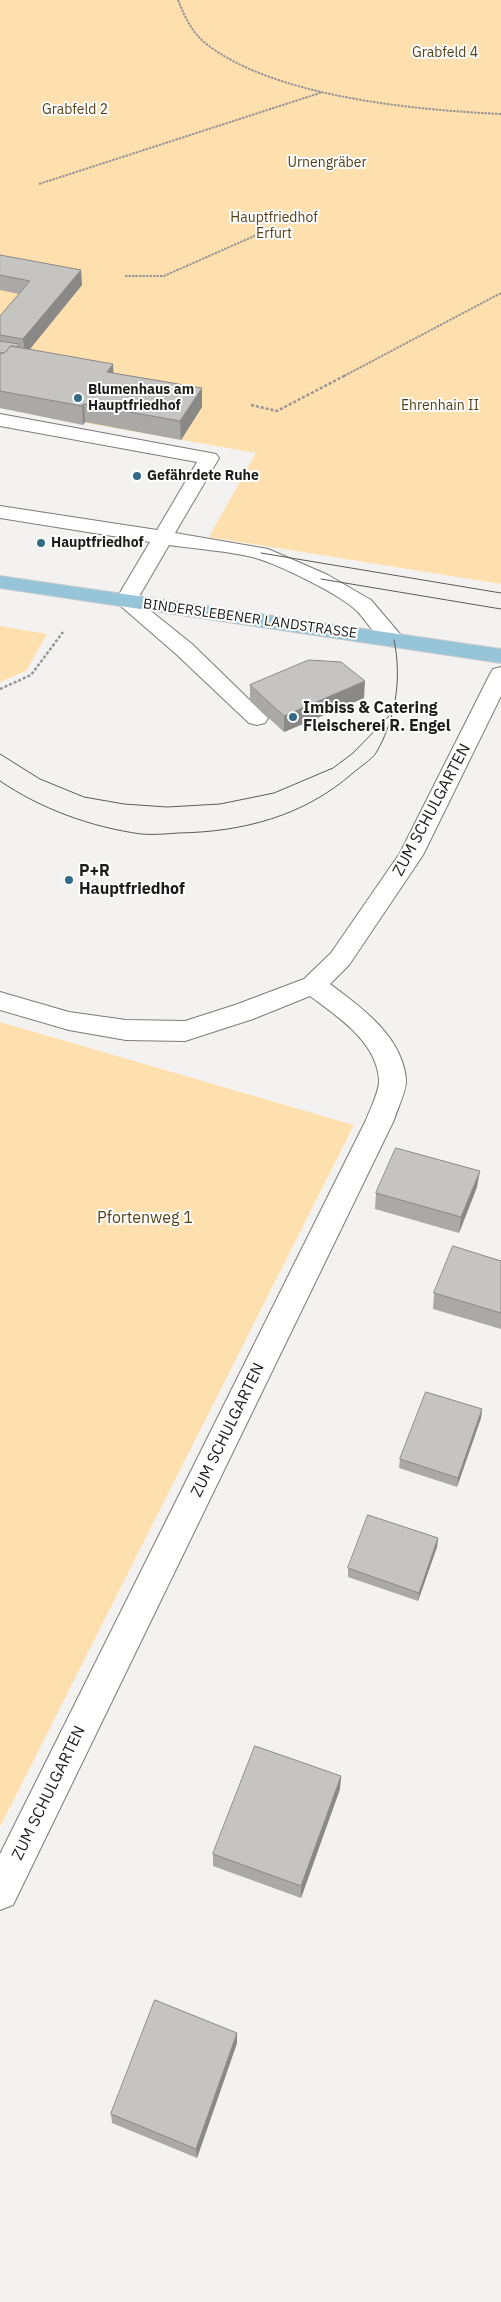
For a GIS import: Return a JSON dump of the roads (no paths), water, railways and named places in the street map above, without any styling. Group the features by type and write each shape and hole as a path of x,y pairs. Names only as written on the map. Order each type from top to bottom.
{"main road":[{"name":"BINDERSLEBENER LANDSTRASSE","path":"0,582 501,656"}],"street":[{"path":"0,420 209,458 126,601 184,649 257,718"},
{"path":"0,512 321,579 363,605 394,640"},
{"path":"0,524 159,544"},
{"name":"ZUM SCHULGARTEN","path":"0,1001 69,1021 126,1030 185,1031 244,1012 313,985 340,959 411,855 501,674"},
{"name":"ZUM SCHULGARTEN","path":"0,1892 380,1120 393,1081 385,1050 352,1014 313,985"}],"tram line":[{"path":"261,553 501,593"},
{"path":"321,579 501,609"},
{"path":"0,781 32,800 85,822 141,834 202,832 249,825 272,819 293,811 334,788 376,753 383,740 396,698 397,669 394,640"},
{"path":"0,754 40,779 84,797 124,804 167,807 220,804 274,793 333,768 353,753 389,716"}],"place":[{"name":"Blumenhaus am Hauptfriedhof","path":"78,398"},
{"name":"Gefährdete Ruhe","path":"137,476"},
{"name":"Hauptfriedhof","path":"41,543"},
{"name":"Imbiss & Catering Fleischerei R. Engel","path":"293,717"},
{"name":"P+R Hauptfriedhof","path":"69,880"}],"park label":[{"name":"Grabfeld 4","path":"445,53"},
{"name":"Grabfeld 2","path":"75,110"},
{"name":"Urnengräber","path":"327,163"},
{"name":"Hauptfriedhof Erfurt","path":"274,226"},
{"name":"Ehrenhain II","path":"440,406"},
{"name":"Pfortenweg 1","path":"145,1218"}]}
